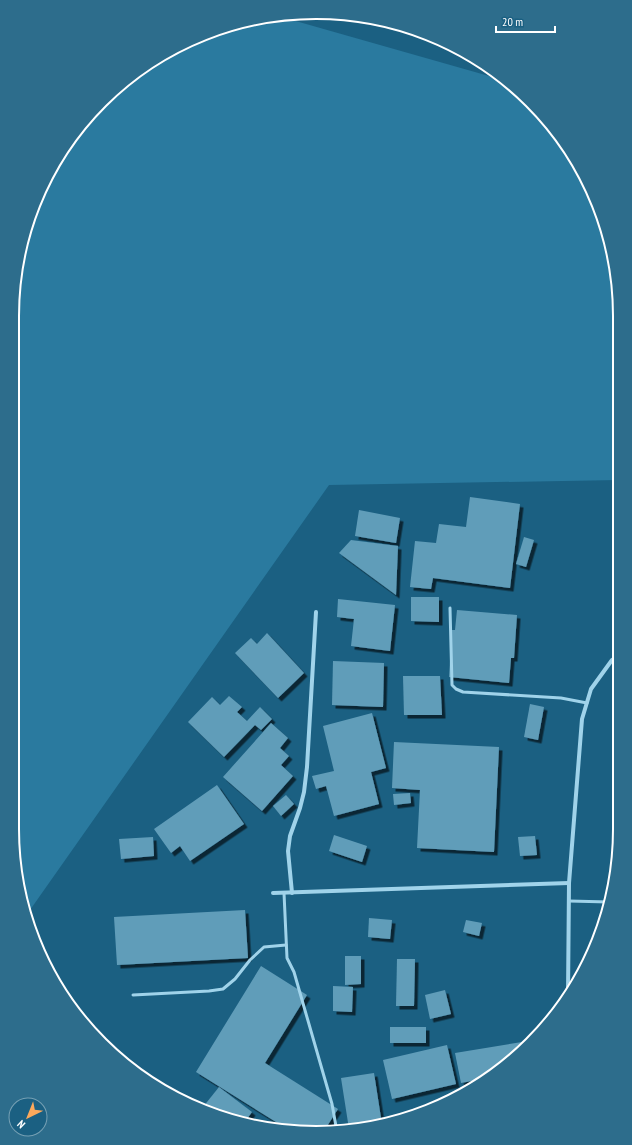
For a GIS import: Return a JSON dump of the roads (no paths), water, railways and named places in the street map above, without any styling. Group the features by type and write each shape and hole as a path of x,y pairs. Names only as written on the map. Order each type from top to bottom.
{"street":[{"path":"292,893 288,851 290,836 304,792 316,612"},
{"path":"568,986 569,883 582,719 591,689 613,659"},
{"path":"273,893 569,883"}],"lane":[{"path":"450,608 452,685 456,690 463,692 561,698 587,703"},
{"path":"284,893 287,958 294,972 332,1104 336,1125"},
{"path":"569,901 604,902"},
{"path":"133,995 223,989 236,979 250,960 264,947 286,945"}]}
